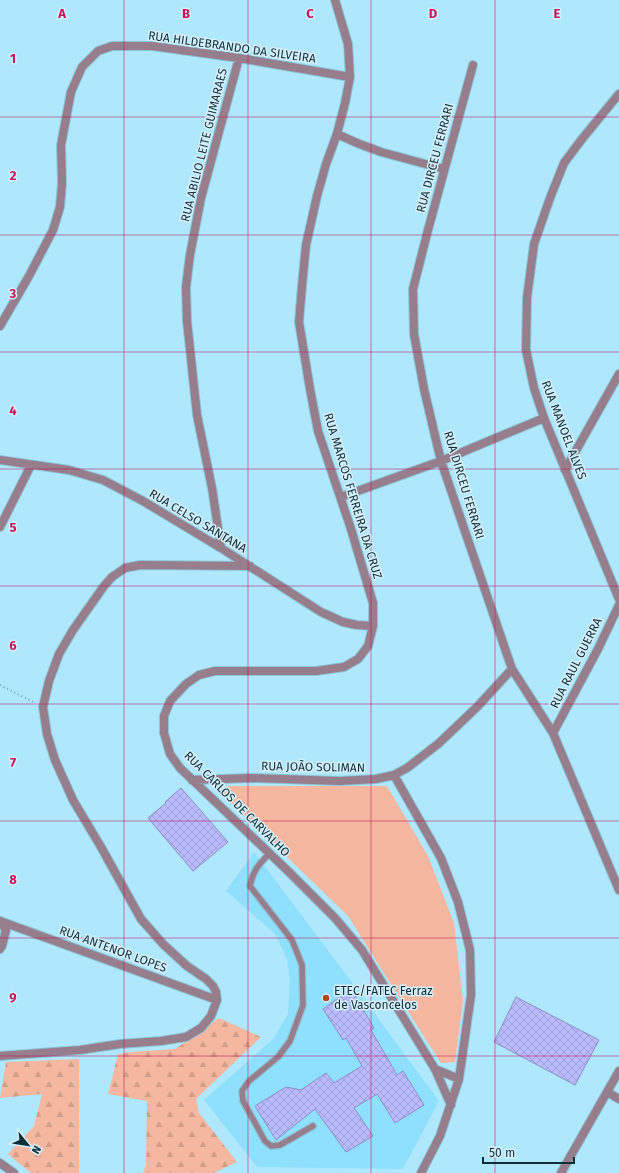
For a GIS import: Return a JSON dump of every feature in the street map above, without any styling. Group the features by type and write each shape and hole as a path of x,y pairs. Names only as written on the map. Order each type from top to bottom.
{"street":[{"name":"RUA MARCOS FERREIRA DA CRUZ","path":"335,0 348,44 350,77 337,134 326,164 317,196 306,245 299,322 318,431 373,603 374,626 368,646"},
{"name":"RUA HILDEBRANDO DA SILVEIRA","path":"0,326 26,282 53,230 60,207 62,183 61,145 71,92 82,67 98,51 112,46 152,46 239,58 350,77"},
{"name":"RUA ABILIO LEITE GUIMARAES","path":"221,548 212,488 197,415 187,322 186,287 190,255 201,198 239,58"},
{"name":"RUA DIRCEU FERRARI","path":"473,65 413,289 414,334 424,389 441,461 512,669 553,733 619,890"},
{"name":"RUA MANOEL ALVES","path":"619,94 582,138 564,163 550,198 534,244 527,298 526,350 534,388 544,418 619,599"},
{"path":"337,134 381,152 444,169"},
{"path":"566,470 619,374"},
{"path":"340,496 441,461 544,418"},
{"name":"RUA CELSO SANTANA","path":"0,460 69,470 103,480 143,501 221,548 321,612 343,622 374,626"},
{"path":"0,527 31,465"},
{"path":"0,1056 80,1050 186,1037 201,1028 211,1016 217,1000 216,992 213,986 206,979 187,966 163,944 142,919 73,800 55,760 47,734 43,708 49,681 59,654 73,630 104,586 112,577 125,568 140,565 250,566"},
{"name":"RUA RAUL GUERRA","path":"553,733 598,649 619,605"},
{"name":"RUA CARLOS DE CARVALHO","path":"368,646 358,659 344,667 316,671 216,671 199,675 186,684 170,701 164,716 164,733 170,754 180,768 335,918 362,950 435,1069 451,1105"},
{"name":"RUA JOÃO SOLIMAN","path":"192,780 251,778 340,781 376,779 394,776 438,744 478,706 512,669"},
{"path":"394,776 441,858 458,902 470,950 471,995 459,1079 440,1136 421,1173"},
{"path":"0,921 6,930 0,949"},
{"name":"RUA ANTENOR LOPES","path":"0,921 217,1000"},
{"path":"435,1069 459,1079"},
{"path":"561,1173 619,1071"},
{"path":"607,1092 619,1099"},
{"path":"0,1163 14,1173"}],"lane":[{"path":"269,854 259,864 252,875 250,886 292,940 302,964 303,1005 290,1041 278,1057 249,1081 242,1091 243,1101 265,1141 271,1146 280,1145 313,1126"}],"path":[{"path":"0,686 43,708"}],"shaded area":[{"name":"ETEC/FATEC Ferraz de Vasconcelos","path":"254,852 439,1101 403,1169 257,1167 204,1100 273,1039 288,1014 290,982 287,959 275,934 226,891"}],"green space":[{"path":"227,786 387,786 428,856 454,923 463,1001 455,1062 441,1063 348,916 222,794"},
{"path":"219,1018 261,1037 196,1099 199,1113 237,1162 214,1173 143,1173 146,1165 147,1101 108,1094 118,1054 175,1049"},
{"path":"79,1059 79,1173 31,1173 8,1154 34,1126 42,1094 0,1098 6,1062"}],"building":[{"path":"181,788 228,842 193,871 148,818"},
{"path":"351,989 374,1028 371,1030 397,1075 403,1071 424,1105 395,1123 377,1094 354,1108 373,1136 346,1152 315,1109 276,1140 255,1106 286,1087 301,1090 326,1073 334,1083 362,1066 346,1038 343,1040 323,1009"},
{"path":"516,997 599,1040 575,1085 494,1042"}],"place":[{"name":"ETEC/FATEC Ferraz de Vasconcelos","path":"326,998"}]}
